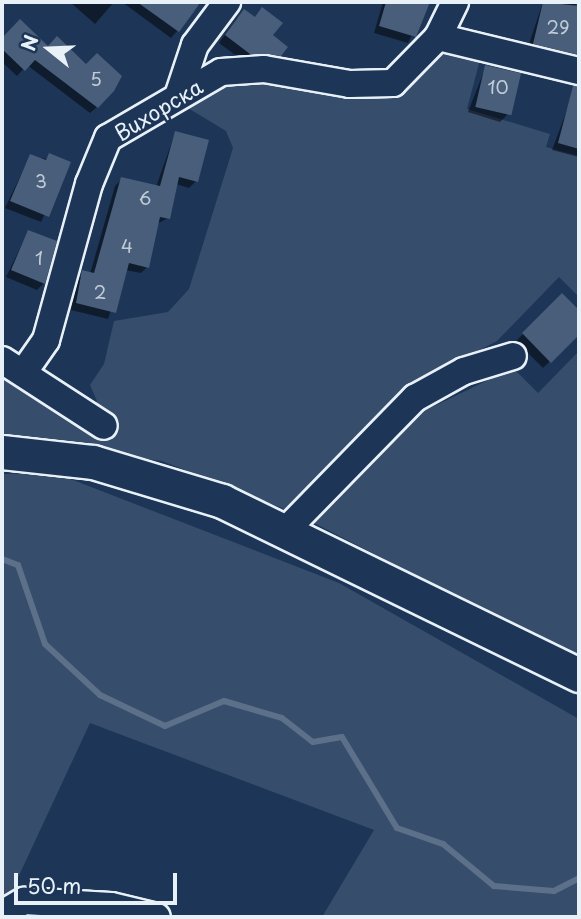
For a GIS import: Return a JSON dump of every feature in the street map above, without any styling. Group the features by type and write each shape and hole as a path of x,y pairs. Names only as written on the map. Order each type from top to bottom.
{"main road":[{"path":"2,452 93,462 155,477 286,530 579,675"}],"street":[{"path":"178,96 195,45 228,2"},
{"name":"Вихорска","path":"13,366 55,316 98,154 108,138 221,72 264,69 350,83 393,83 438,37 455,2"},
{"path":"438,37 579,71"},
{"path":"286,530 415,398 464,371 513,356"},
{"path":"13,366 104,426"},
{"path":"2,914 24,901 111,906 157,917"}],"shaded area":[{"path":"449,48 481,56 467,109 550,134 546,147 579,156 579,297 559,277 497,341 406,388 287,510 162,461 2,440 2,369 84,417 97,401 90,385 104,364 114,321 168,312 189,289 233,148 226,131 183,105 224,83 263,80 397,94"},
{"path":"579,351 579,659 314,523 422,412 513,368 538,393"},
{"path":"55,473 339,583 579,719 579,917 322,917 374,830 90,723 2,912 2,474"}],"building":[{"path":"137,2 201,2 179,32"},
{"path":"386,2 430,2 416,37 379,26"},
{"path":"543,2 579,6 579,55 533,44"},
{"path":"262,7 283,23 273,35 288,47 281,56 250,54 225,35 244,9 255,17"},
{"path":"20,19 48,46 57,36 86,64 97,53 122,76 114,91 98,108 35,60 25,71 2,49 2,38"},
{"path":"485,65 521,73 511,115 475,107"},
{"path":"573,86 579,86 579,149 558,143"},
{"path":"175,131 209,140 198,182 179,177 170,219 160,217 149,268 129,263 116,313 76,303 82,270 94,273 121,177 160,186"},
{"path":"49,153 71,162 49,217 10,201 30,154 46,160"},
{"path":"28,230 57,241 45,284 11,270"},
{"path":"562,293 579,310 579,335 551,363 522,333"}],"waterway":[{"path":"2,559 18,565 45,644 100,695 165,726 224,701 282,718 313,742 342,737 397,828 443,844 494,886 554,891 579,878"}]}
